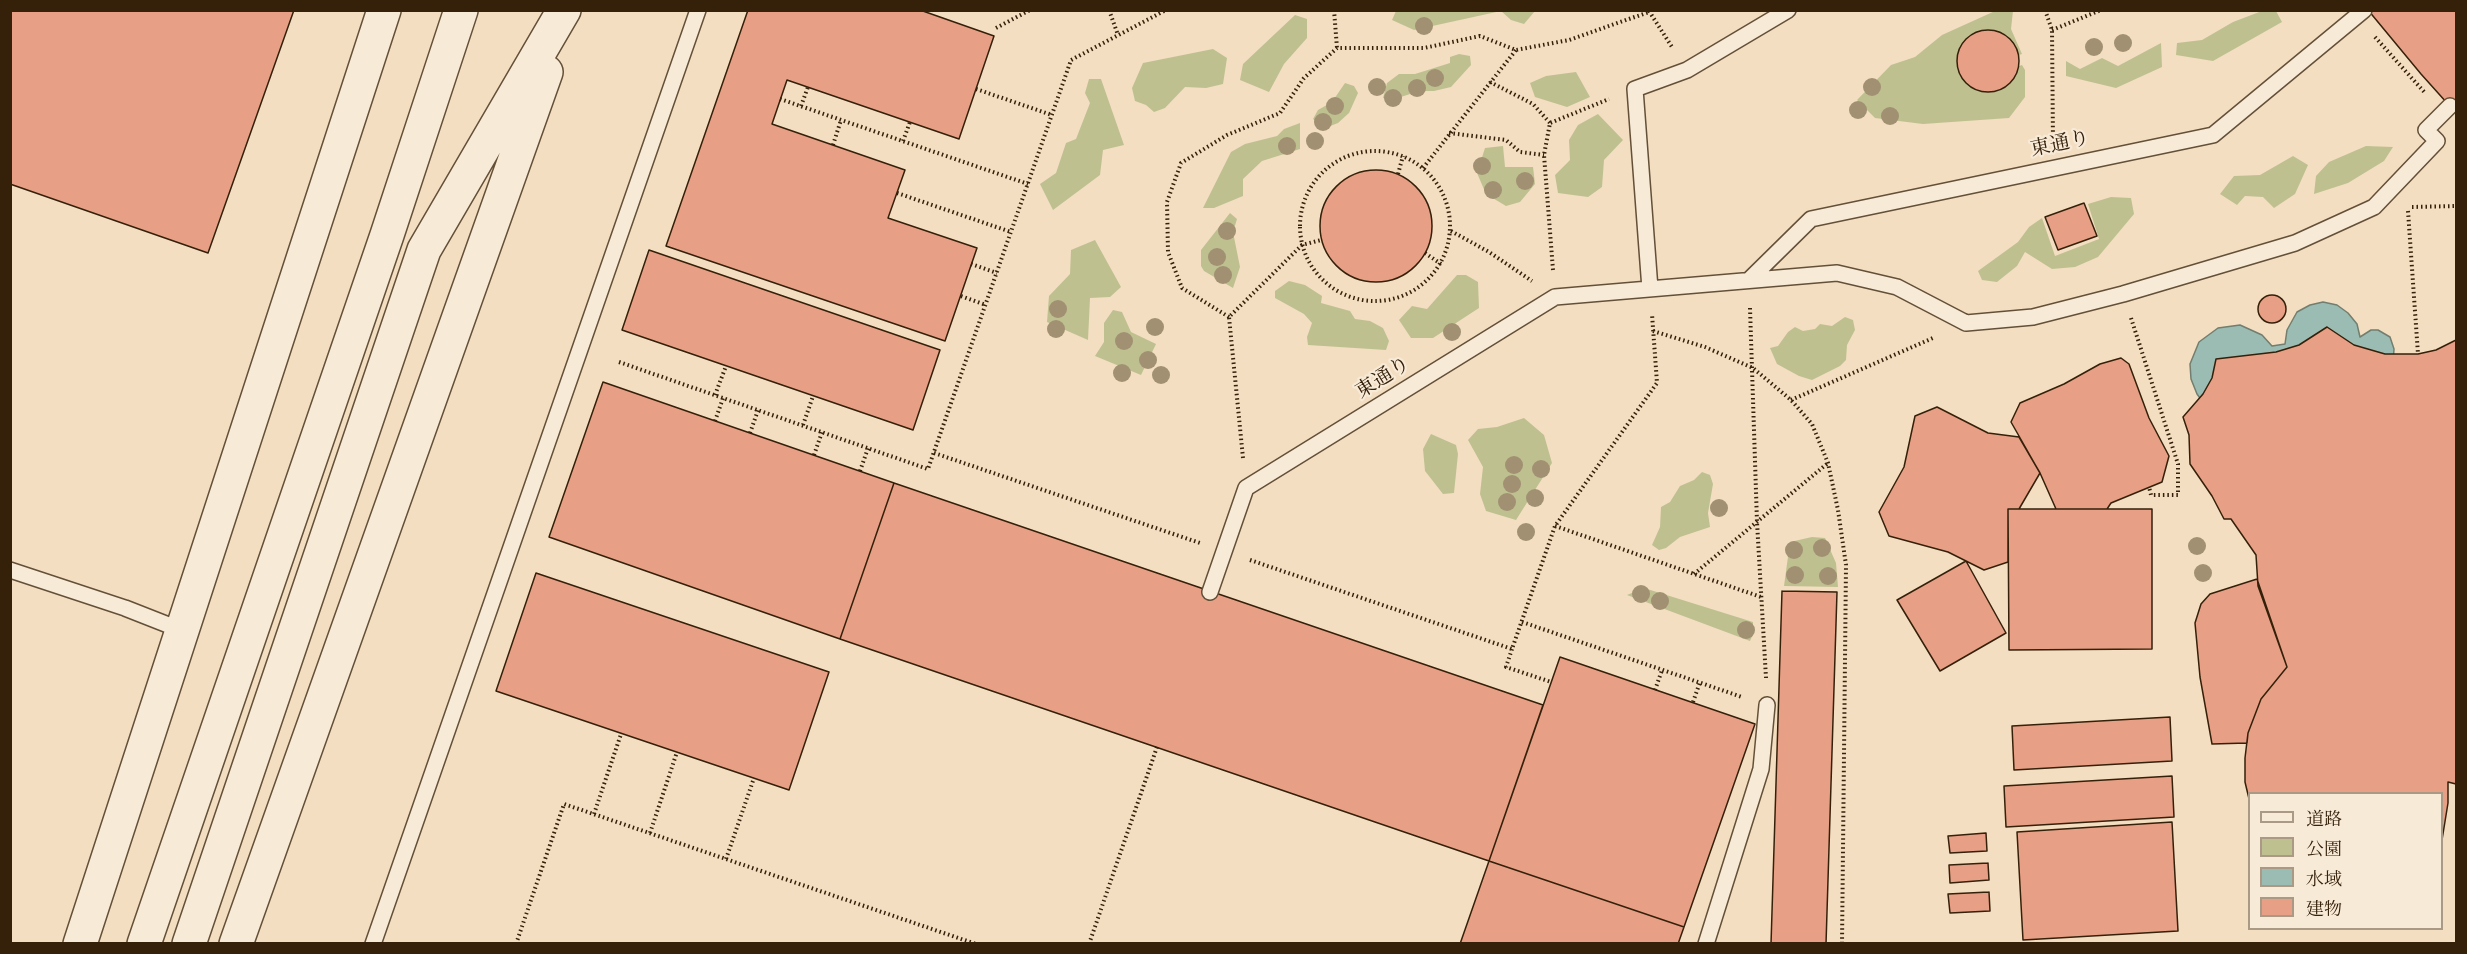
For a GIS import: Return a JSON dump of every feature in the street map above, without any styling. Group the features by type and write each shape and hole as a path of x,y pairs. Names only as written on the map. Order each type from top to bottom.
{"street":[{"path":"80,944 384,10"},
{"path":"144,944 461,10"},
{"path":"189,944 424,250 566,10"},
{"path":"236,944 566,10"}],"lane":[{"path":"373,944 698,10"},
{"path":"1650,289 1635,89 1687,70 1788,10"},
{"name":"東通り","path":"1749,280 1811,219 2213,135 2361,13"},
{"path":"1966,323 2033,317 2123,294 2295,243 2374,207 2437,141 2426,130 2446,109"},
{"name":"東通り","path":"1246,488 1555,297 1837,273 1897,287 1966,323"},
{"path":"1210,592 1246,488"},
{"path":"10,570 125,608 181,630"},
{"path":"1706,944 1761,769 1767,705"}],"path":[{"path":"996,28 1030,10"},
{"path":"1109,10 1118,35"},
{"path":"619,362 928,469 1071,60 1166,10"},
{"path":"1334,10 1337,48"},
{"path":"2045,10 2052,30 2053,167"},
{"path":"2052,30 2101,10"},
{"path":"1229,317 1182,288 1168,252 1167,202 1181,163 1227,135 1280,113 1304,78 1337,48 1424,48 1480,36 1516,50 1569,40 1648,11 1687,70"},
{"path":"2361,13 2446,109"},
{"path":"1423,168 1516,50"},
{"path":"1489,82 1533,104 1550,123"},
{"path":"801,106 808,87"},
{"path":"976,89 1052,115"},
{"path":"1550,123 1635,89"},
{"path":"780,99 1028,184"},
{"path":"833,145 841,120"},
{"path":"903,141 910,122"},
{"path":"1550,123 1544,155 1555,297"},
{"path":"1449,133 1506,140 1520,152 1544,155"},
{"path":"1379,151 1403,156 1423,168 1442,190 1450,217 1451,231 1448,248 1441,264 1429,280 1413,292 1394,299 1375,302 1355,299 1321,280 1309,264 1302,245 1300,214 1305,199 1322,172 1334,163 1364,152 1379,151"},
{"path":"1398,174 1403,156"},
{"path":"2406,174 2418,354"},
{"path":"897,193 1011,232"},
{"path":"1451,231 1490,252 1555,297"},
{"path":"1229,317 1302,245 1321,240"},
{"path":"1425,253 1441,264"},
{"path":"971,264 997,273"},
{"path":"1521,622 1767,705 1757,522 1749,280"},
{"path":"1551,682 1506,667 1555,526 1657,384 1650,289"},
{"path":"2123,294 2178,464 2178,495 2151,495 2149,487"},
{"path":"961,296 986,305"},
{"path":"1229,317 1246,488"},
{"path":"1791,400 1966,323"},
{"path":"1653,331 1705,347 1753,368 1791,400 1812,424 1828,463 1846,565 1842,944"},
{"path":"715,395 726,366"},
{"path":"803,425 813,396"},
{"path":"715,421 723,398"},
{"path":"750,433 758,410"},
{"path":"814,455 822,432"},
{"path":"860,471 868,448"},
{"path":"934,453 1512,649"},
{"path":"1694,574 1828,463"},
{"path":"1555,526 1761,597"},
{"path":"1655,690 1662,669"},
{"path":"1692,702 1700,682"},
{"path":"594,814 621,734"},
{"path":"1089,944 1157,747"},
{"path":"650,832 677,752"},
{"path":"726,859 753,778"},
{"path":"516,944 564,804 976,944"}],"green space":[{"path":"1396,11 1501,11 1414,30 1392,20"},
{"path":"1501,11 1535,11 1524,24 1511,20"},
{"path":"1995,11 2013,11 2011,29 2022,54 2019,55 2012,41 2004,34 1990,30 1979,31 1962,44 1957,64 1960,74 1970,86 1980,91 1990,92 2009,84 2019,66 2022,65 2025,70 2025,97 2009,118 1923,124 1875,118 1857,100 1891,65 1915,57 1942,35"},
{"path":"2262,11 2276,11 2282,22 2213,61 2176,55 2177,43 2202,40 2233,22"},
{"path":"1295,15 1307,19 1307,38 1284,64 1269,92 1240,80 1243,64"},
{"path":"2161,43 2162,67 2116,88 2066,76 2066,61 2080,69 2102,58 2118,66"},
{"path":"1213,49 1227,58 1223,84 1206,88 1185,87 1165,108 1154,112 1146,105 1135,101 1132,88 1143,63"},
{"path":"1459,54 1470,56 1471,65 1451,87 1434,91 1419,91 1392,100 1383,98 1387,83 1399,74 1415,74 1450,63 1450,57"},
{"path":"1576,72 1590,97 1567,107 1535,97 1530,83 1546,76"},
{"path":"1089,79 1101,79 1124,145 1103,150 1100,175 1053,210 1040,184 1056,173 1066,143 1076,139 1090,103 1085,93"},
{"path":"1345,83 1354,86 1358,93 1349,113 1338,123 1325,128 1313,119 1318,110 1332,102"},
{"path":"1598,114 1623,140 1604,160 1602,187 1588,197 1558,193 1555,175 1570,160 1569,140 1578,125"},
{"path":"1300,123 1300,149 1262,161 1243,179 1243,196 1214,208 1203,208 1231,152 1245,144 1277,136 1284,129"},
{"path":"1503,146 1505,167 1533,167 1535,184 1520,202 1506,206 1486,194 1477,173 1485,148"},
{"path":"2366,146 2393,147 2384,161 2348,183 2314,194 2316,176 2329,162"},
{"path":"2293,156 2308,165 2295,194 2274,208 2263,197 2245,196 2237,205 2220,194 2234,176 2260,175"},
{"path":"2111,197 2131,198 2134,214 2098,257 2075,267 2052,269 2025,252 2017,266 1997,282 1982,280 1978,271 2018,242 2029,227 2042,218 2055,256 2099,239 2088,204"},
{"path":"1230,213 1237,219 1233,232 1240,267 1233,288 1204,271 1201,266 1201,250"},
{"path":"1095,240 1121,287 1110,297 1090,298 1088,340 1047,322 1049,296 1070,274 1071,250"},
{"path":"1457,275 1466,275 1478,282 1479,308 1433,338 1411,338 1399,320 1412,306 1427,309"},
{"path":"1289,281 1305,285 1322,296 1321,303 1350,311 1355,319 1370,321 1383,328 1389,341 1386,350 1308,345 1307,337 1312,323 1304,314 1275,298 1275,291"},
{"path":"1113,310 1122,312 1131,332 1156,344 1141,375 1095,356 1104,342 1104,323"},
{"path":"1845,317 1853,320 1855,330 1847,345 1846,360 1840,366 1812,380 1777,364 1770,348 1778,346 1788,332 1795,327 1803,331 1815,329 1820,324 1832,326"},
{"path":"1524,418 1544,435 1552,463 1516,520 1486,511 1480,494 1483,467 1468,440 1478,429 1497,427"},
{"path":"1431,434 1456,445 1458,454 1454,493 1443,494 1425,471 1423,449"},
{"path":"1702,472 1710,475 1713,484 1708,513 1710,527 1680,537 1666,548 1659,550 1652,545 1660,527 1661,507 1670,502 1680,486 1694,480"},
{"path":"1812,537 1825,538 1836,563 1838,587 1784,586 1790,542"},
{"path":"1644,588 1753,622 1753,634 1750,641 1627,595"}],"water":[{"path":"2323,302 2337,305 2348,313 2357,324 2360,337 2371,330 2378,330 2390,337 2394,349 2391,391 2224,431 2197,394 2191,379 2190,364 2199,342 2218,328 2240,325 2262,335 2272,346 2285,344 2287,330 2297,312 2310,305"}],"building":[{"path":"10,10 294,10 208,253 10,184"},
{"path":"748,10 920,10 994,36 959,139 787,80 772,124 905,170 888,218 977,248 945,341 666,246"},
{"path":"2368,10 2456,10 2456,113 2421,74"},
{"path":"1988,30 2010,39 2019,61 2010,83 1988,92 1966,83 1957,61 1966,39"},
{"path":"1376,170 1397,174 1416,186 1428,205 1432,226 1428,247 1416,266 1397,278 1376,282 1355,278 1336,266 1324,247 1320,226 1324,205 1336,186 1355,174"},
{"path":"2084,203 2097,236 2058,250 2045,217"},
{"path":"649,250 940,350 913,430 622,330"},
{"path":"2272,295 2282,299 2286,309 2282,319 2272,323 2262,319 2258,309 2262,299"},
{"path":"2327,327 2354,345 2385,354 2418,354 2436,350 2456,340 2456,784 2448,782 2448,803 2443,834 2443,792 2248,792 2248,795 2245,782 2245,758 2248,733 2261,699 2287,667 2258,586 2256,555 2231,519 2224,519 2212,496 2190,464 2189,435 2183,417 2203,394 2212,378 2216,359 2276,352 2299,345"},
{"path":"2121,358 2129,364 2149,418 2169,456 2162,482 2111,503 2107,509 2056,509 2040,473 2011,422 2020,403 2064,384 2100,364"},
{"path":"603,382 894,483 840,639 549,537"},
{"path":"1937,407 1988,433 2019,437 2040,473 2019,509 2008,509 2008,562 1984,570 1948,552 1889,536 1879,512 1904,467 1915,416"},
{"path":"894,483 1543,705 1489,861 840,639"},
{"path":"2008,509 2152,509 2152,649 2009,650"},
{"path":"1966,561 2006,633 1940,671 1897,600"},
{"path":"536,573 829,672 789,790 496,691"},
{"path":"2257,579 2287,667 2261,699 2248,733 2247,743 2212,744 2200,677 2195,623 2201,604 2210,594"},
{"path":"1782,591 1837,592 1826,944 1771,944"},
{"path":"1560,657 1755,724 1684,927 1489,861"},
{"path":"2170,717 2172,761 2014,770 2012,726"},
{"path":"2172,776 2174,817 2006,827 2004,786"},
{"path":"2172,822 2178,931 2023,940 2017,832"},
{"path":"1986,833 1987,851 1950,853 1948,836"},
{"path":"1489,861 1684,927 1678,944 1460,944"},
{"path":"1988,863 1989,880 1950,883 1949,865"},
{"path":"1989,892 1990,911 1950,913 1948,894"}]}
